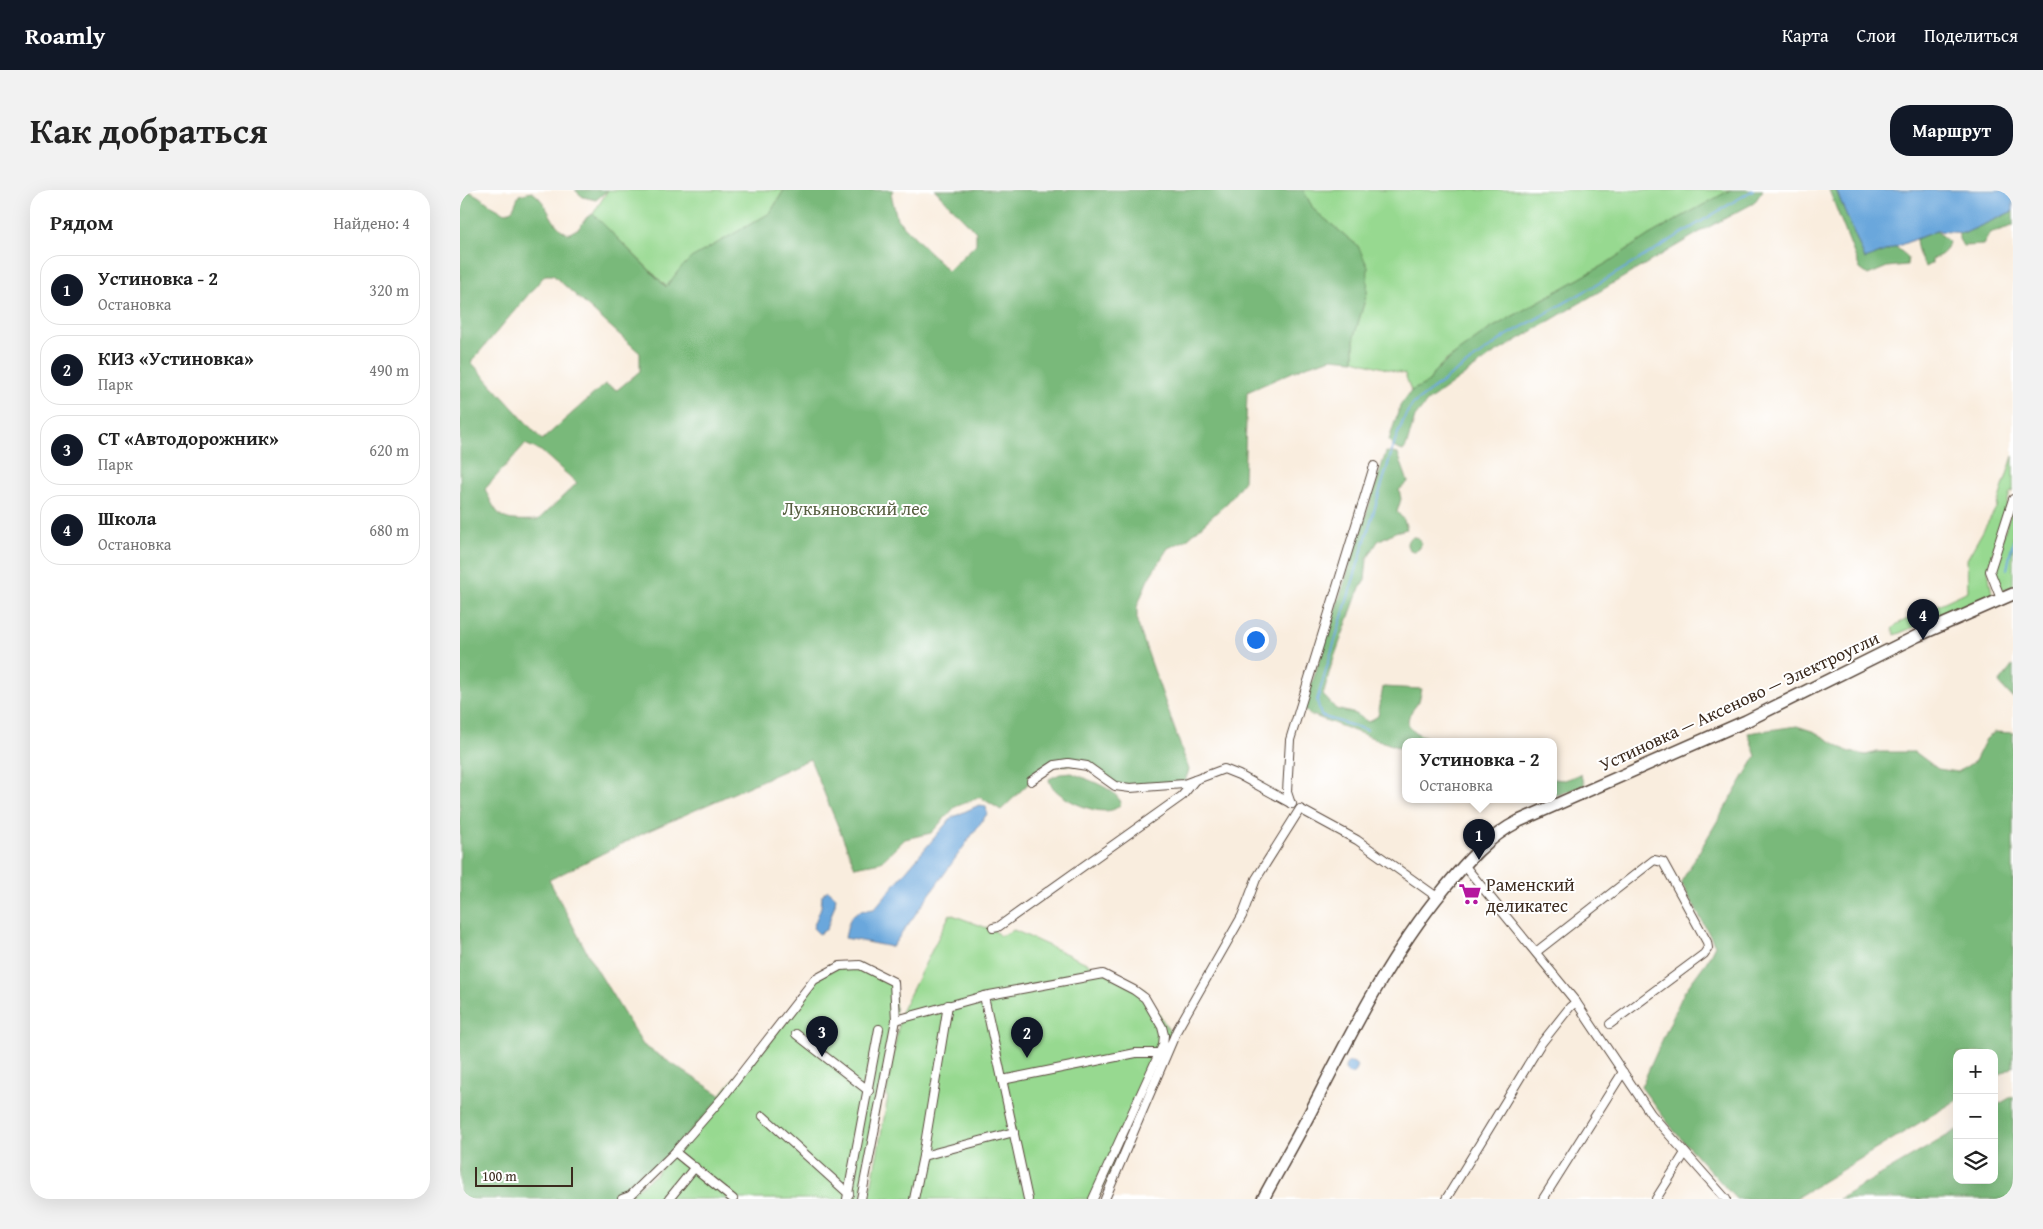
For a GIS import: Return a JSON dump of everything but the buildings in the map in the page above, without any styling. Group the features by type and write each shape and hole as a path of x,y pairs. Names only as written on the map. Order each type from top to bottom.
{"main road":[{"name":"Устиновка — Аксеново — Электроугли","path":"1263,1199 1373,993 1406,939 1437,896 1464,865 1501,830 1746,721 1910,639 2013,594"}],"street":[{"path":"1291,804 1287,792 1290,740 1374,466"},
{"path":"2001,599 1990,571 2013,499"},
{"path":"1031,781 1055,765 1068,763 1087,766 1115,786 1130,788 1184,784 1224,769 1239,775 1356,840 1437,896"},
{"path":"993,928 998,927 1182,796 1195,780"},
{"path":"1104,1199 1177,1030 1242,916 1256,879 1300,809"},
{"path":"1536,952 1654,860 1663,862 1707,942 1708,948 1704,954 1610,1024"},
{"path":"1464,865 1576,1002 1650,1114 1726,1199"},
{"path":"622,1199 630,1196 675,1152 723,1097 814,980 840,966 860,965 894,982 896,1020 861,1199"},
{"path":"896,1020 984,996 1103,974 1145,998 1162,1027 1164,1035 1163,1045 1093,1199"},
{"path":"984,996 1028,1199"},
{"path":"1446,1199 1540,1045 1570,1006 1576,1002"},
{"path":"914,1199 948,1006"},
{"path":"848,1197 879,1029"},
{"path":"796,1034 868,1091"},
{"path":"1002,1080 1136,1053 1160,1053"},
{"path":"1543,1199 1623,1072"},
{"path":"763,1116 848,1197"},
{"path":"923,1156 1014,1132"},
{"path":"675,1152 733,1199"},
{"path":"1656,1199 1685,1153"},
{"path":"669,1199 695,1167"}],"green space":[{"name":"Лукьяновский лес","path":"460,190 478,196 506,213 513,209 519,195 532,192 538,196 557,225 568,234 579,228 587,217 593,214 666,287 691,258 770,213 784,190 893,190 891,194 897,219 948,271 976,244 976,232 935,190 1303,190 1314,210 1358,246 1368,267 1367,293 1354,337 1354,360 1332,358 1306,366 1247,392 1244,481 1228,502 1186,540 1168,548 1148,579 1137,607 1137,622 1189,770 1184,784 1115,786 1087,766 1055,765 1031,781 1001,810 980,797 955,807 931,833 905,839 881,862 855,867 810,759 646,832 549,880 591,960 643,1045 722,1096 630,1195 618,1199 460,1199","holes":["545,275 553,275 640,353 640,371 617,390 605,384 542,440 471,362","525,444 541,451 577,483 538,520 517,520 504,517 499,514 485,489"]},
{"path":"575,190 608,190 596,200 583,197"},
{"path":"608,190 784,190 770,213 692,258 679,270 667,287 593,214"},
{"path":"1303,190 1731,190 1649,235 1607,263 1490,329 1444,362 1434,372 1429,382 1411,391 1405,374 1354,360 1354,337 1367,293 1358,246 1314,210"},
{"path":"1730,190 1763,190 1754,203 1705,229 1492,355 1427,402 1415,417 1406,447 1403,451 1395,448 1389,440 1400,406 1411,391 1429,382 1434,372 1459,351 1490,329 1607,263 1649,235"},
{"path":"1829,190 1836,190 1865,259 1896,247 1908,257 1907,265 1887,267 1868,275 1860,269"},
{"path":"2013,211 2013,226 1990,233 1983,245 1963,246 1959,239 1959,233 1965,233"},
{"path":"1936,231 1949,242 1945,251 1932,259 1932,263 1926,267 1919,254 1916,239"},
{"path":"1386,452 1398,454 1408,482 1399,490 1401,499 1397,512 1404,520 1407,529 1395,532 1378,541 1367,559 1365,580 1358,592 1331,666 1323,695 1336,709 1356,714 1368,722 1378,716 1383,687 1422,689 1419,701 1409,716 1408,722 1414,732 1428,738 1402,738 1402,749 1309,714 1304,708"},
{"path":"2013,456 2013,491 2010,493 1988,570 1992,594 1895,635 1892,629 1897,624 1968,591 1967,559 1996,508"},
{"path":"2013,506 2013,586 2001,591 1992,570"},
{"path":"1411,537 1417,537 1421,544 1417,551 1411,551 1407,547 1407,541"},
{"path":"2013,665 2013,698 1999,683"},
{"path":"1797,726 1815,732 1849,752 1866,755 1877,752 1915,752 1938,769 1958,772 1975,761 1986,739 1995,732 2013,733 2013,1067 1998,1076 1998,1049 1953,1049 1953,1102 1794,1199 1736,1199 1675,1132 1641,1087 1684,992 1707,961 1715,945 1681,882 1756,756 1748,733"},
{"path":"1072,773 1107,788 1118,797 1121,803 1115,809 1105,811 1093,810 1069,800 1052,786 1049,779 1060,774"},
{"path":"1580,774 1585,785 1557,795 1557,779 1565,780"},
{"path":"950,914 995,931 1000,936 1014,930 1144,989 1171,1034 1098,1199 868,1199 888,1097 886,1096 901,1012"},
{"path":"860,965 894,982 896,1020 861,1199 625,1199 656,1174 814,980 840,966"},
{"path":"2013,1096 2013,1199 1839,1199 1953,1132 1953,1184 1998,1184 1998,1105"}],"water":[{"path":"1836,190 2013,190 2013,211 1965,233 1936,231 1865,259"},
{"path":"979,805 986,806 987,814 892,947 845,938 852,916 860,911 874,909 951,818"},
{"path":"828,890 836,897 835,904 827,929 819,934 813,928 821,907 822,895"},
{"path":"1351,1062 1357,1068 1351,1074 1345,1068"}],"waterway":[{"path":"1367,730 1321,716 1317,700 1395,441 1406,414 1413,404 1506,336 1610,277 1753,190"},
{"path":"2007,569 2013,541"}],"place":[{"name":"Школа","path":"1923,640"},
{"name":"Устиновка - 2","path":"1479,860"},
{"name":"Раменский деликатес","path":"1470,894"},
{"name":"СТ «Автодорожник»","path":"822,1057"},
{"name":"КИЗ «Устиновка»","path":"1027,1058"}]}
